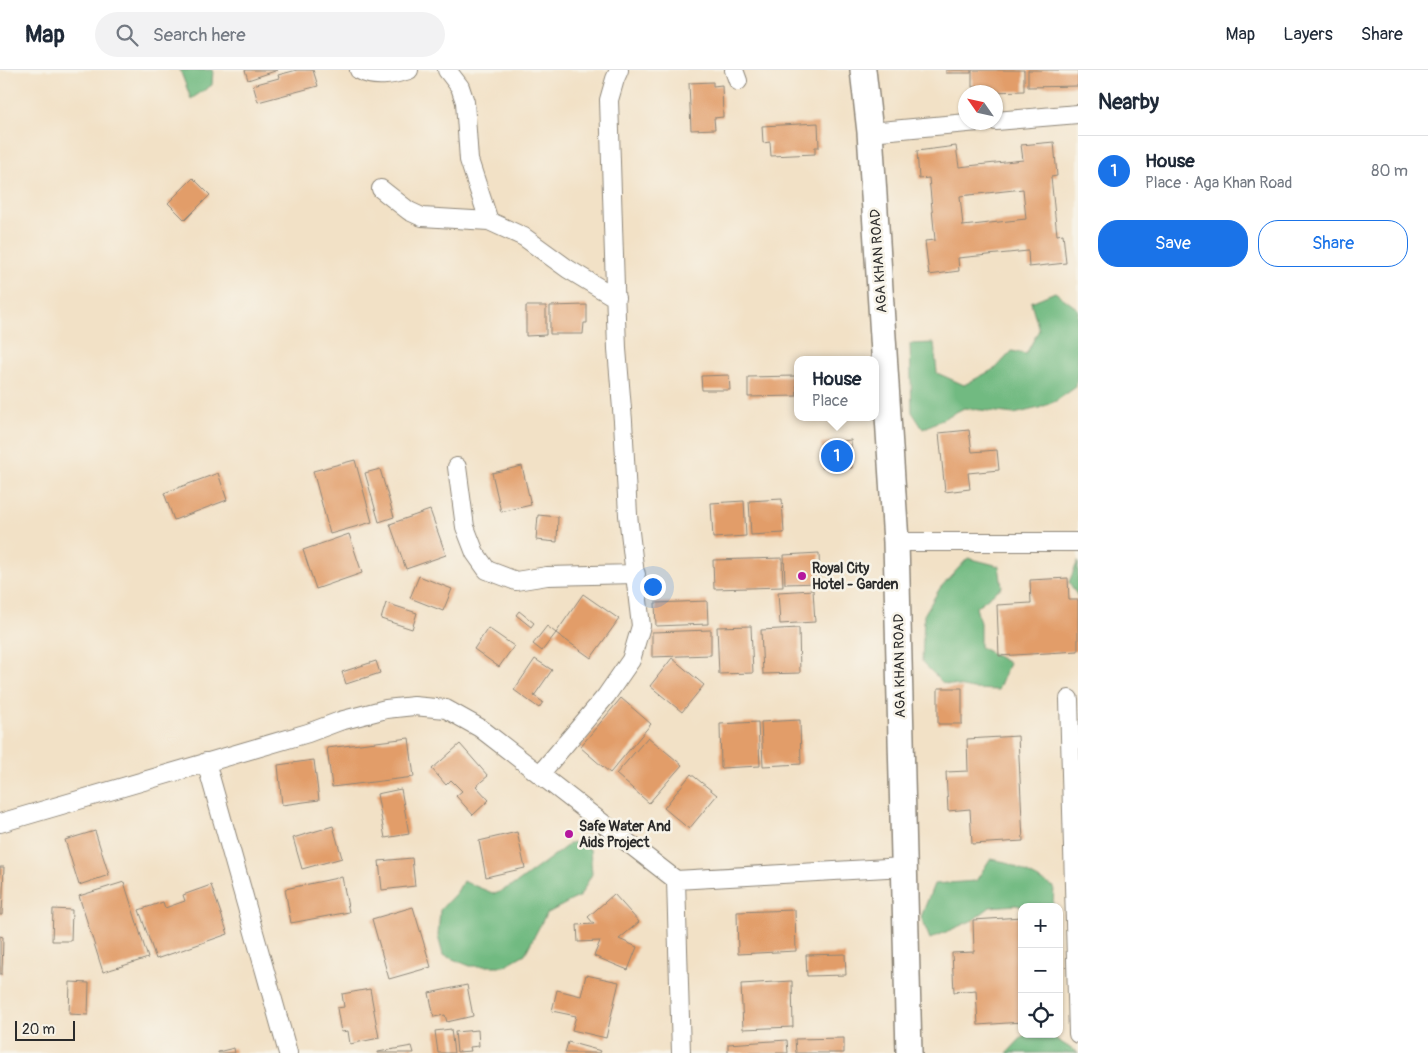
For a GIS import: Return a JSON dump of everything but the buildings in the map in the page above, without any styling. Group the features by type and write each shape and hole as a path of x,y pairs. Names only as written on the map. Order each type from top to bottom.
{"street":[{"path":"359,70 366,74 380,76 398,74 409,70"},
{"path":"447,70 460,87 465,102 469,160 489,221"},
{"path":"540,774 606,696 631,660 641,626 628,515 617,349 609,100 615,79 620,70"},
{"name":"AGA KHAN ROAD","path":"863,70 870,132 896,542 909,1053"},
{"path":"1003,120 1078,114"},
{"path":"870,132 958,124"},
{"path":"381,189 408,211 422,217 489,221 524,237 568,269 616,298"},
{"path":"457,467 465,527 475,553 487,570 516,581 547,576 636,574"},
{"path":"896,542 1078,542"},
{"path":"1069,699 1075,811 1078,1034"},
{"path":"0,823 308,733 340,721 386,709 414,706 446,709 480,728 676,880 904,867"},
{"path":"206,762 288,1053"},
{"path":"676,880 681,1053"}],"green space":[{"path":"180,70 213,70 212,85 191,99"},
{"path":"1055,292 1078,309 1078,370 1076,387 1056,401 1039,408 1014,414 964,408 923,429 912,412 910,344 934,343 937,373 964,385 996,368 1012,351 1026,354 1039,330 1031,302"},
{"path":"968,558 999,566 1002,587 976,607 980,623 980,647 1009,663 998,690 973,689 943,683 922,662 924,615 940,588"},
{"path":"1078,561 1078,597 1069,582"},
{"path":"572,842 590,849 592,874 580,896 546,914 525,954 504,966 470,966 443,955 438,936 440,910 457,892 463,881 495,894 517,883"},
{"path":"990,859 1006,862 1054,887 1053,903 1018,903 1018,906 990,907 973,920 930,939 921,917 934,884 976,881"},
{"path":"1021,1038 1054,1038 1078,1053 1007,1053"}],"place":[{"name":"House","path":"837,456"},
{"name":"Royal City Hotel - Garden","path":"802,576"},
{"name":"Safe Water And Aids Project","path":"569,834"}]}
